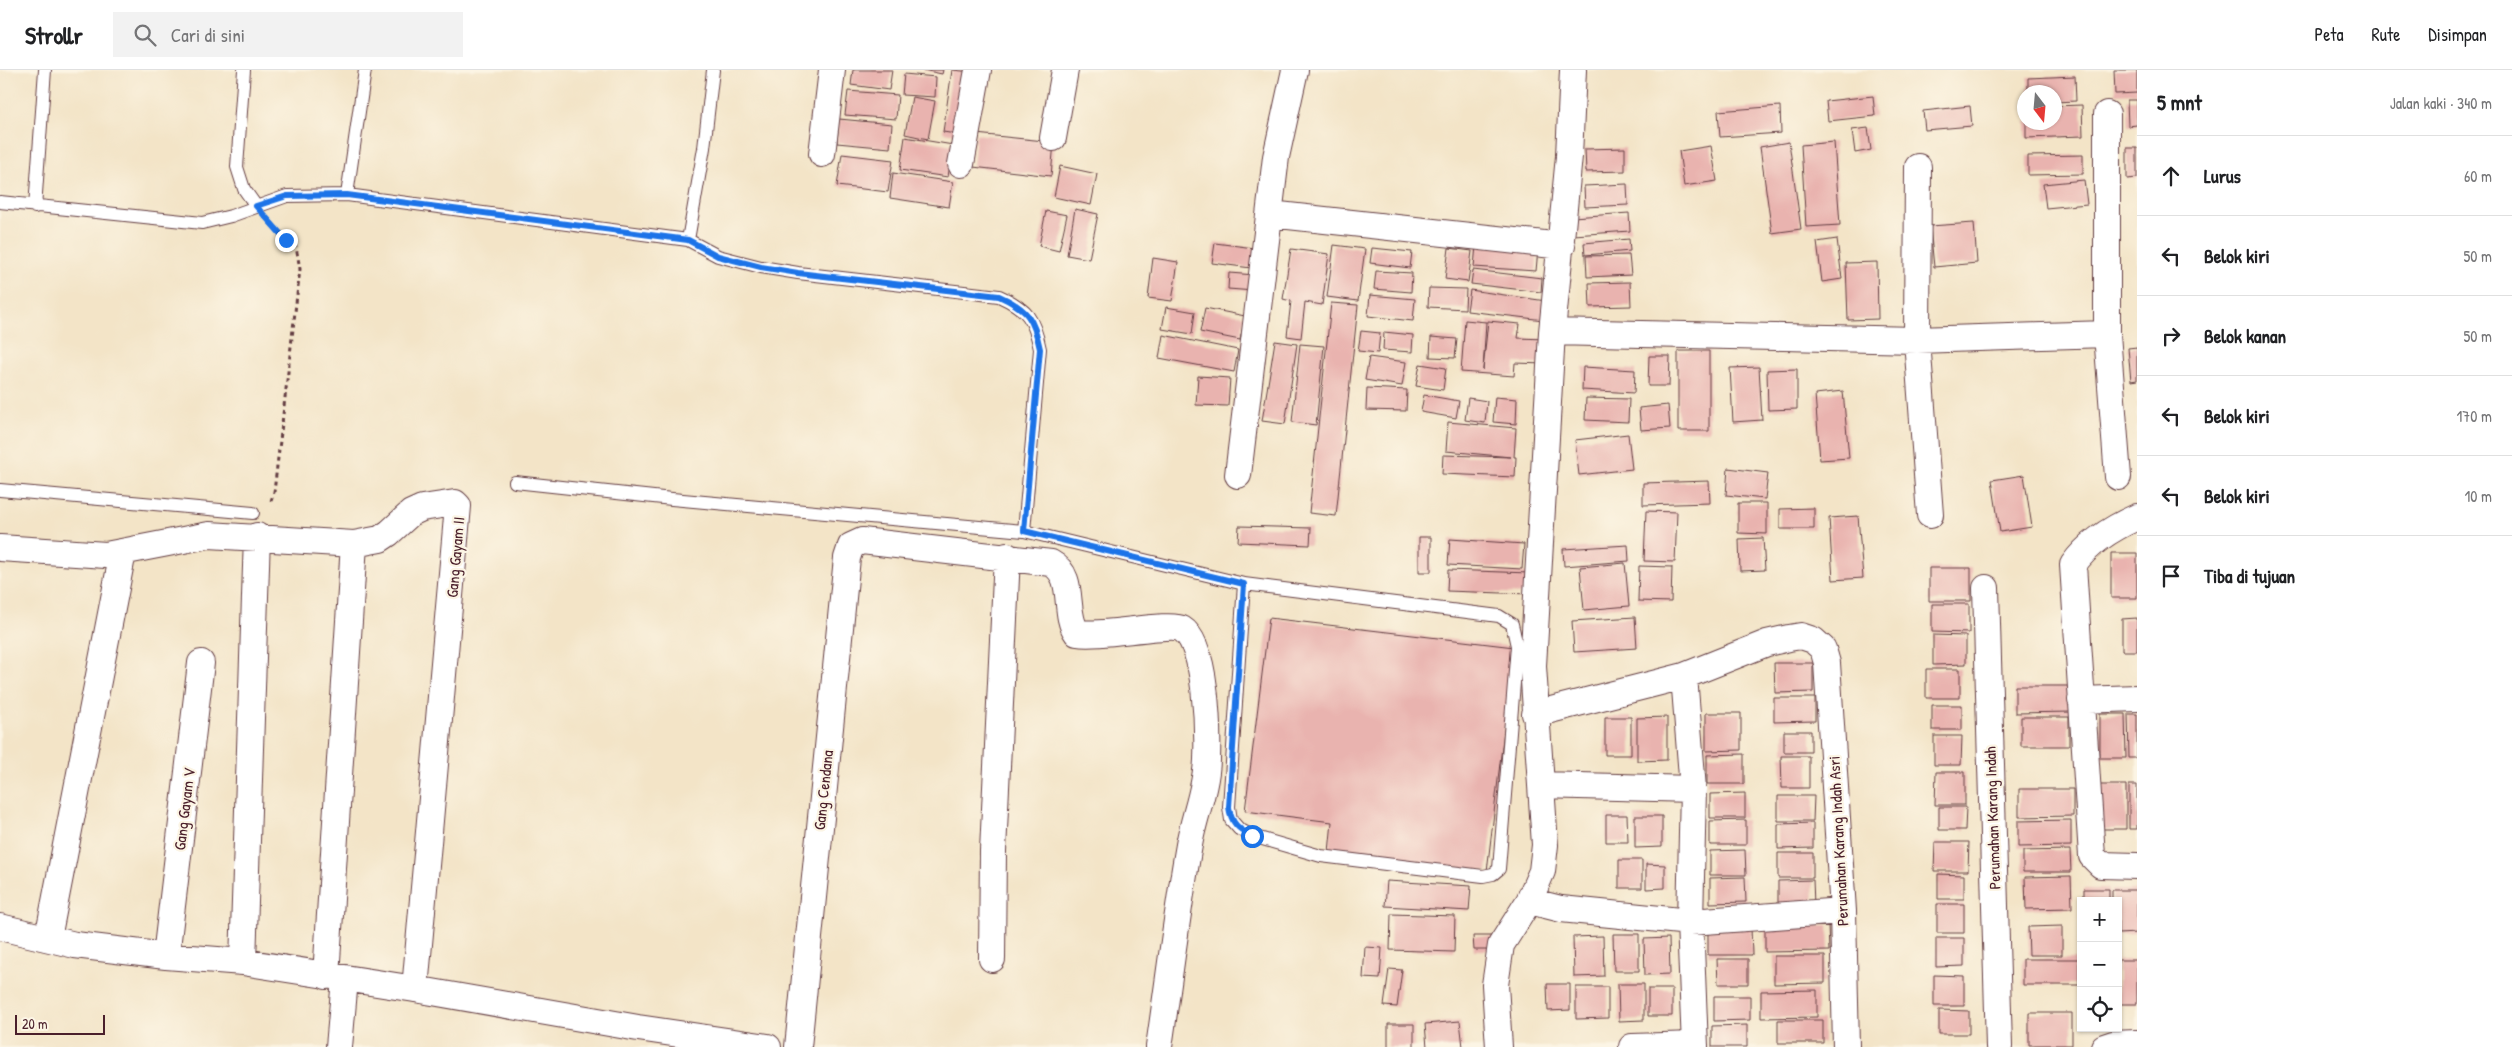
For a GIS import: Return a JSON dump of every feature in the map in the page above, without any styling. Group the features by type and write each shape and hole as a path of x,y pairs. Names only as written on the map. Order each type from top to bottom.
{"street":[{"path":"822,154 832,70"},
{"path":"961,164 978,70"},
{"path":"1053,138 1065,70"},
{"path":"1238,475 1276,157 1295,70"},
{"path":"1499,1047 1495,985 1501,945 1529,900 1542,871 1545,845 1534,714 1533,666 1552,332 1562,246 1573,70"},
{"path":"2107,114 2107,334 2118,478"},
{"path":"1918,167 1917,340 1930,515"},
{"path":"1270,214 1562,246"},
{"path":"1552,332 1917,340 2107,334"},
{"name":"Gang Gayam II","path":"0,548 98,555 123,552 255,525 354,544 380,539 389,534 411,513 422,508 454,503 458,506 415,989"},
{"path":"2137,517 2107,533 2084,550 2074,565 2092,856 2101,865 2137,866"},
{"path":"243,962 255,525"},
{"name":"Gang Cendana","path":"798,1047 846,558 851,546 862,541 954,553 1007,556"},
{"path":"338,1047 335,978 354,544"},
{"path":"48,938 123,552"},
{"path":"992,959 993,850 1007,556 1051,563 1057,566 1066,583 1070,614 1077,634 1087,635 1145,630 1166,626 1181,628 1191,638 1198,655 1206,709 1207,761 1200,805 1189,844 1159,1047"},
{"name":"Perumahan Karang Indah","path":"1986,588 1999,1047"},
{"name":"Perumahan Karang Indah Asri","path":"1684,676 1768,643 1801,636 1813,640 1823,649 1827,663 1843,911 1846,1047"},
{"name":"Gang Gayam V","path":"166,956 201,663"},
{"path":"1534,714 1684,676 1693,789 1690,922 1695,1046 1632,1047"},
{"path":"2081,700 2137,698"},
{"path":"1541,785 1693,789"},
{"path":"1529,900 1561,909 1690,922 1843,911"},
{"path":"0,927 75,945 166,956 243,962 335,978 415,989 528,1010 768,1047"},
{"path":"2104,1047 2112,1044 2137,1043"}],"lane":[{"path":"35,207 45,70"},
{"path":"244,70 237,167 244,190 256,206"},
{"path":"347,195 365,70"},
{"path":"688,240 704,148 712,70"},
{"path":"0,202 202,223 231,216 287,196 347,195 688,240 718,256 761,267 798,273 999,296 1020,306 1036,328 1040,349 1024,531"},
{"path":"515,482 672,499 1024,531 1244,584 1500,616 1512,624 1517,646 1499,869 1493,874 1483,876 1321,856 1252,836 1239,829 1231,820 1229,807 1244,584"},
{"path":"0,490 255,525"}],"path":[{"path":"255,525 268,506 274,492 300,269 296,247 286,240 256,206"}],"building":[{"path":"853,70 892,70 889,90 851,85"},
{"path":"923,70 943,70 942,74"},
{"path":"952,70 973,72 963,135 943,132"},
{"path":"2114,70 2137,70 2137,93 2115,94"},
{"path":"904,74 936,77 935,97 902,95"},
{"path":"2075,76 2076,101 2062,102 2062,85 2028,85 2028,78"},
{"path":"848,91 898,95 896,119 845,115"},
{"path":"1873,96 1875,116 1828,121 1826,101"},
{"path":"912,97 935,101 928,139 905,134"},
{"path":"2127,100 2137,100 2137,125 2128,126"},
{"path":"2082,105 2083,136 2026,138 2026,130 2062,130 2062,106"},
{"path":"1780,106 1781,133 1720,137 1718,111"},
{"path":"1970,106 1972,126 1925,130 1923,111"},
{"path":"839,119 892,124 890,148 837,143"},
{"path":"1868,128 1871,150 1855,153 1852,130"},
{"path":"976,134 1054,142 1051,176 973,167"},
{"path":"905,137 953,145 948,177 900,170"},
{"path":"1789,142 1801,229 1772,233 1760,147"},
{"path":"1834,142 1840,225 1806,227 1801,145"},
{"path":"1711,146 1717,181 1684,186 1679,151"},
{"path":"1625,148 1625,171 1586,172 1585,149"},
{"path":"2127,148 2137,148 2137,178 2127,179"},
{"path":"842,154 893,160 888,192 837,186"},
{"path":"2083,155 2083,174 2028,175 2028,156"},
{"path":"1060,166 1097,174 1091,205 1054,197"},
{"path":"893,173 953,182 949,207 890,198"},
{"path":"2084,180 2087,204 2046,208 2043,184"},
{"path":"1627,184 1628,205 1585,207 1584,186"},
{"path":"1075,209 1098,214 1089,259 1067,255"},
{"path":"1046,211 1067,215 1059,251 1039,246"},
{"path":"1629,213 1630,231 1574,235 1573,217"},
{"path":"1974,223 1977,263 1934,267 1930,226"},
{"path":"1629,239 1630,251 1585,255 1584,243"},
{"path":"1837,239 1842,279 1822,282 1817,242"},
{"path":"1215,243 1262,249 1259,269 1212,263"},
{"path":"1334,245 1365,249 1358,301 1327,297"},
{"path":"1476,245 1538,249 1536,271 1474,267"},
{"path":"1372,248 1412,252 1410,268 1370,263"},
{"path":"1449,248 1472,251 1468,282 1445,279"},
{"path":"1291,249 1329,254 1322,305 1305,302 1301,338 1287,336 1291,301 1283,299"},
{"path":"1629,255 1631,275 1587,277 1586,256"},
{"path":"1153,258 1178,262 1172,301 1148,298"},
{"path":"1877,262 1878,319 1848,320 1846,263"},
{"path":"1473,270 1542,278 1541,292 1471,284"},
{"path":"1376,271 1412,273 1411,292 1374,289"},
{"path":"1229,273 1255,275 1254,291 1228,289"},
{"path":"1630,282 1631,306 1590,307 1589,283"},
{"path":"1429,288 1466,289 1465,309 1428,307"},
{"path":"1470,290 1546,301 1544,320 1467,311"},
{"path":"1370,295 1415,299 1413,321 1368,316"},
{"path":"1331,303 1358,305 1336,516 1309,513"},
{"path":"1166,307 1195,312 1192,334 1162,329"},
{"path":"1205,308 1245,316 1240,340 1200,332"},
{"path":"1465,320 1486,322 1483,370 1488,321 1520,324 1518,338 1545,339 1544,364 1515,363 1514,376 1461,372"},
{"path":"1361,331 1380,333 1378,353 1358,351"},
{"path":"1384,332 1413,335 1412,352 1383,350"},
{"path":"1163,335 1238,350 1234,372 1159,358"},
{"path":"1431,337 1457,339 1455,358 1430,357"},
{"path":"1275,341 1297,344 1285,424 1262,421"},
{"path":"1300,344 1324,346 1316,425 1292,422"},
{"path":"2137,347 2137,380 2131,381 2128,348"},
{"path":"1678,351 1709,351 1709,431 1678,431"},
{"path":"1649,356 1670,356 1669,386 1648,386"},
{"path":"1369,357 1406,362 1402,386 1365,380"},
{"path":"1420,364 1446,368 1443,390 1416,386"},
{"path":"1583,367 1635,370 1634,393 1582,390"},
{"path":"1759,367 1762,420 1733,422 1730,368"},
{"path":"1797,369 1797,409 1768,410 1767,370"},
{"path":"1198,376 1230,378 1228,406 1196,405"},
{"path":"1367,388 1407,390 1406,411 1366,410"},
{"path":"1843,391 1849,458 1820,460 1815,394"},
{"path":"1424,395 1459,401 1456,418 1421,412"},
{"path":"1495,397 1517,399 1516,424 1493,422"},
{"path":"1468,398 1487,401 1485,423 1465,420"},
{"path":"1586,398 1629,399 1628,422 1585,420"},
{"path":"1668,405 1670,428 1641,430 1639,408"},
{"path":"1448,422 1516,428 1515,477 1442,474 1443,455 1511,457 1446,451"},
{"path":"1628,434 1632,469 1579,475 1575,440"},
{"path":"1728,468 1768,473 1765,499 1726,495"},
{"path":"2024,475 2032,527 2000,532 1992,480"},
{"path":"1709,481 1710,503 1643,505 1643,483"},
{"path":"1738,503 1767,503 1767,534 1738,533"},
{"path":"1814,508 1814,529 1780,529 1780,509"},
{"path":"1646,511 1677,512 1675,562 1644,561"},
{"path":"1858,516 1863,578 1833,580 1829,518"},
{"path":"1239,526 1311,528 1310,545 1238,542"},
{"path":"1419,537 1431,537 1431,572 1419,572"},
{"path":"1763,538 1765,570 1740,571 1739,539"},
{"path":"1450,539 1524,544 1522,569 1448,565"},
{"path":"1628,545 1629,561 1564,566 1563,549"},
{"path":"2111,553 2137,553 2137,598 2111,598"},
{"path":"1625,563 1629,606 1584,610 1580,567"},
{"path":"1639,566 1672,567 1671,602 1638,601"},
{"path":"1929,568 1971,568 1971,601 1929,601"},
{"path":"1448,570 1529,573 1529,594 1447,591"},
{"path":"1932,604 1969,604 1969,633 1932,632"},
{"path":"1635,617 1637,648 1574,652 1572,621"},
{"path":"1269,618 1514,647 1487,871 1329,852 1332,822 1245,811"},
{"path":"2137,618 2137,651 2122,651 2122,619"},
{"path":"1933,635 1966,636 1966,664 1933,665"},
{"path":"1774,663 1813,663 1813,692 1775,693"},
{"path":"1926,669 1960,669 1960,698 1926,698"},
{"path":"2015,686 2071,686 2072,712 2015,713"},
{"path":"1774,698 1815,698 1815,721 1774,722"},
{"path":"1932,705 1962,705 1962,730 1932,730"},
{"path":"1706,713 1741,713 1741,750 1706,751"},
{"path":"2100,714 2125,714 2126,758 2100,758"},
{"path":"2128,714 2137,714 2137,758 2129,758"},
{"path":"1605,717 1631,717 1631,755 1605,755"},
{"path":"1667,717 1667,760 1637,761 1637,718"},
{"path":"2021,717 2069,717 2069,746 2021,746"},
{"path":"1784,731 1811,731 1811,752 1784,752"},
{"path":"1934,736 1962,736 1961,765 1934,765"},
{"path":"1744,754 1744,784 1707,784 1707,755"},
{"path":"1781,756 1809,756 1809,788 1782,788"},
{"path":"1936,772 1965,772 1965,805 1935,805"},
{"path":"2100,785 2126,785 2126,829 2101,829"},
{"path":"2129,785 2137,785 2137,829 2129,829"},
{"path":"2019,789 2073,789 2073,816 2019,817"},
{"path":"1745,793 1745,818 1710,818 1710,794"},
{"path":"1778,796 1814,796 1813,821 1778,821"},
{"path":"1939,807 1966,807 1965,830 1939,830"},
{"path":"1606,815 1627,815 1628,842 1606,842"},
{"path":"1635,816 1662,816 1662,847 1635,848"},
{"path":"1746,820 1746,845 1710,845 1710,821"},
{"path":"2071,820 2071,846 2018,847 2018,821"},
{"path":"1813,823 1813,848 1778,849 1778,824"},
{"path":"1935,842 1969,842 1968,871 1934,871"},
{"path":"1745,850 1746,875 1710,875 1710,851"},
{"path":"2070,850 2071,872 2023,872 2023,851"},
{"path":"1778,853 1813,853 1813,878 1778,878"},
{"path":"1619,860 1642,860 1642,888 1619,888"},
{"path":"1646,864 1665,865 1665,888 1646,889"},
{"path":"1938,874 1964,875 1964,899 1938,899"},
{"path":"2071,876 2072,908 2026,909 2025,877"},
{"path":"1745,877 1746,902 1710,903 1710,878"},
{"path":"1813,880 1814,905 1778,906 1778,881"},
{"path":"1387,881 1471,886 1469,911 1385,906"},
{"path":"2084,889 2109,889 2109,897 2084,897"},
{"path":"2112,890 2137,890 2137,933 2122,934 2122,897 2112,897"},
{"path":"1937,904 1964,904 1964,933 1937,933"},
{"path":"1391,914 1455,916 1454,952 1390,950"},
{"path":"1828,925 1829,951 1765,952 1765,926"},
{"path":"2062,926 2062,955 2029,955 2028,927"},
{"path":"1751,928 1752,955 1708,955 1708,929"},
{"path":"1613,934 1639,934 1639,971 1614,971"},
{"path":"1473,936 1493,936 1494,950 1474,950"},
{"path":"1603,936 1604,976 1574,977 1573,937"},
{"path":"1669,938 1670,974 1645,975 1644,939"},
{"path":"1936,938 1964,938 1964,966 1936,967"},
{"path":"1365,947 1382,948 1380,979 1363,978"},
{"path":"1774,956 1825,956 1825,983 1774,984"},
{"path":"1717,959 1748,959 1748,984 1718,984"},
{"path":"2023,959 2077,959 2077,985 2023,985"},
{"path":"2122,960 2137,960 2137,1004 2122,1004"},
{"path":"1389,969 1402,970 1397,1007 1384,1006"},
{"path":"1934,975 1964,976 1964,1006 1934,1006"},
{"path":"1547,984 1570,984 1570,1010 1548,1011"},
{"path":"1618,984 1644,984 1644,1020 1619,1021"},
{"path":"1576,987 1608,987 1608,1018 1576,1019"},
{"path":"1648,989 1672,989 1672,1016 1648,1016"},
{"path":"1817,990 1817,1017 1761,1018 1761,991"},
{"path":"1714,996 1750,996 1750,1020 1714,1021"},
{"path":"1939,1010 1969,1011 1969,1034 1939,1034"},
{"path":"2029,1013 2072,1013 2072,1045 2029,1045"},
{"path":"1778,1020 1823,1020 1823,1043 1778,1043"},
{"path":"1460,1021 1463,1047 1427,1047 1425,1024"},
{"path":"1388,1024 1414,1024 1414,1047 1388,1047"},
{"path":"1747,1025 1747,1047 1712,1047 1712,1026"}],"route":[{"path":"286,240 256,206 287,196 347,195 688,240 718,256 761,267 999,296 1020,306 1036,328 1040,349 1024,531 1244,584 1229,807 1231,820 1239,829 1252,836"}]}
